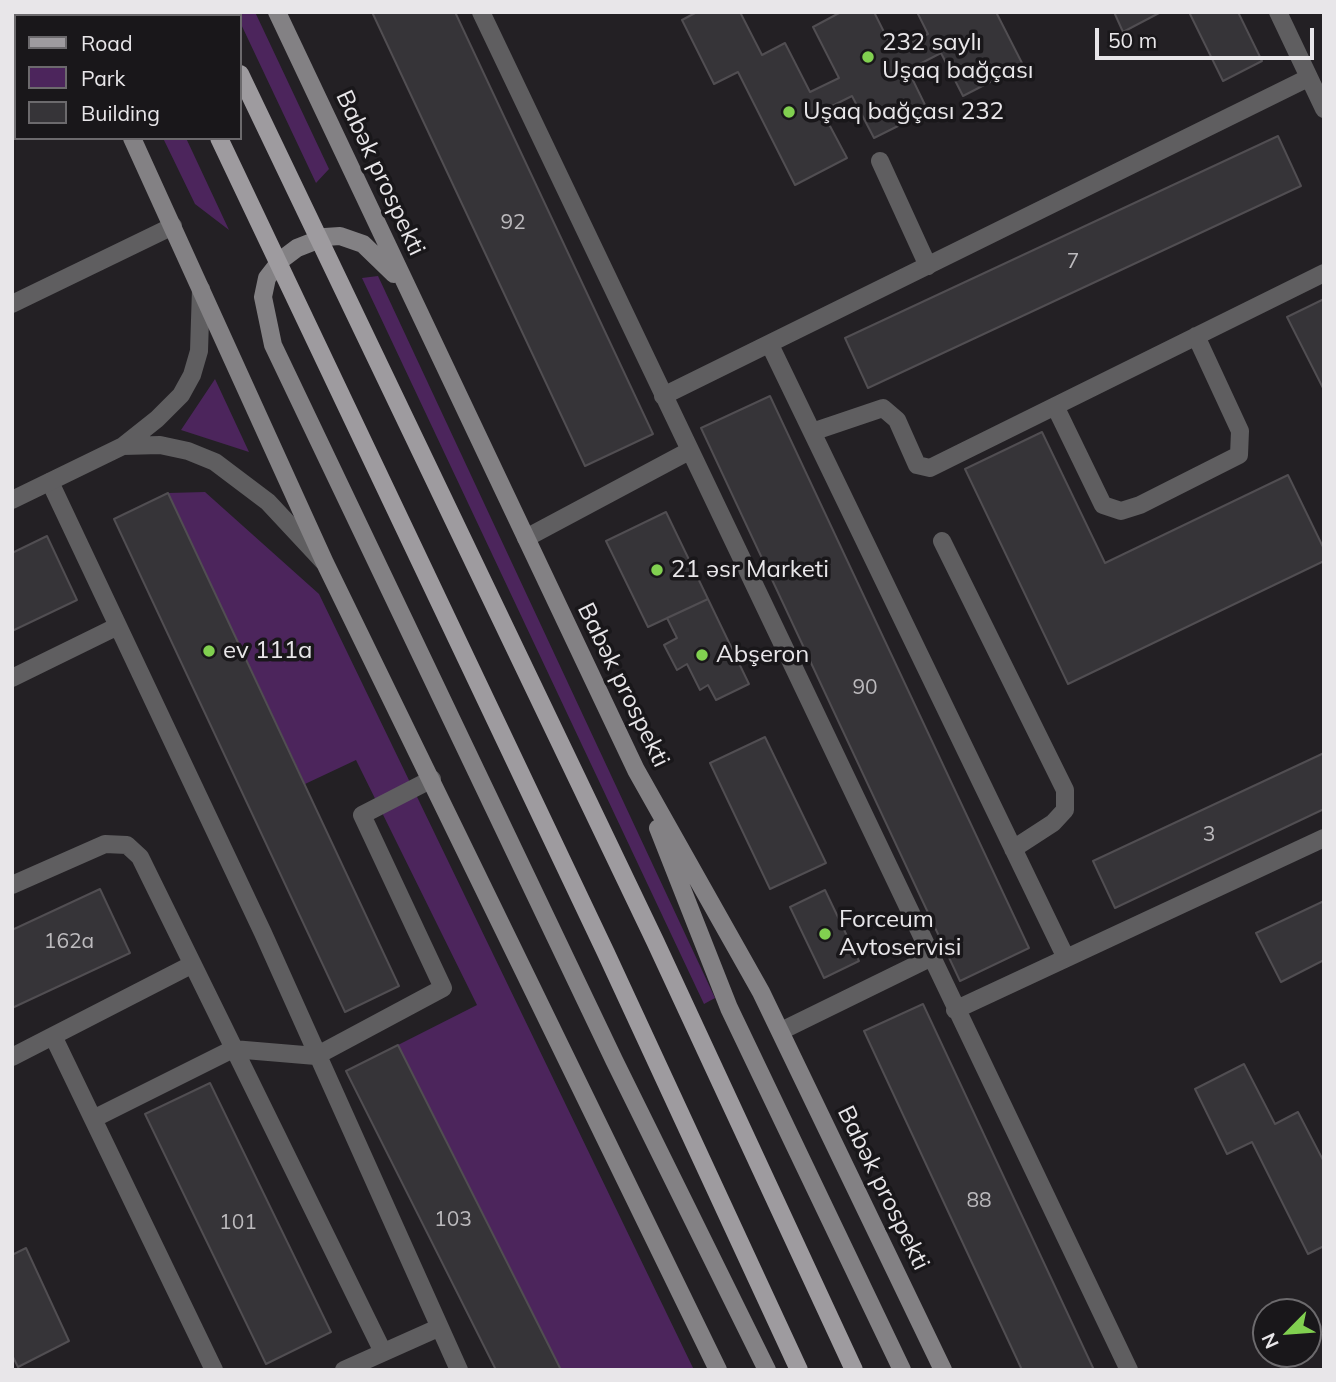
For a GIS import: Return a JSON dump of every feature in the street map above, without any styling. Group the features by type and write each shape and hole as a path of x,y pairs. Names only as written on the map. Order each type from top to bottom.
{"main road":[{"name":"Babək prospekti","path":"277,12 636,770 755,980 943,1370"},
{"path":"242,78 643,916 854,1370"},
{"path":"133,140 325,564 718,1370"},
{"path":"220,140 612,965 799,1370"},
{"path":"420,316 400,282 379,257 363,244 340,236 315,240 281,260 267,278 263,297 266,322 285,373 614,1060 767,1370"},
{"path":"636,770 729,1008 902,1370"}],"street":[{"path":"481,12 930,958 1129,1370"},
{"path":"1278,12 1324,109"},
{"path":"663,396 1308,78"},
{"path":"880,161 928,266"},
{"path":"12,304 173,226"},
{"path":"812,432 883,408 897,420 917,465 930,468 1324,273"},
{"path":"12,500 123,446 181,395 192,375 199,351 201,289"},
{"path":"1055,406 1103,505 1121,511 1140,505 1239,455 1240,431 1196,336"},
{"path":"770,345 1066,958"},
{"path":"123,446 160,445 188,451 215,462 268,502 325,564"},
{"path":"526,538 690,451"},
{"path":"50,482 263,933 459,1370"},
{"path":"942,541 1065,790 1065,810 1053,823 1013,849"},
{"path":"12,678 118,626"},
{"path":"93,1119 233,1049 316,1056 443,988 362,815 432,779"},
{"path":"955,1010 1324,838"},
{"path":"12,885 106,844 127,845 140,858 383,1352"},
{"path":"780,1031 930,958"},
{"path":"12,1057 191,965"},
{"path":"53,1037 214,1370"},
{"path":"344,1370 438,1328"}],"green space":[{"path":"235,12 255,12 329,169 316,183 242,26 242,14"},
{"path":"164,140 187,140 229,230 195,204"},
{"path":"378,276 715,998 704,1004 362,278"},
{"path":"215,379 249,452 181,430"},
{"path":"205,492 319,594 694,1370 561,1370 398,1045 477,1005 356,760 305,784 168,493"}],"building":[{"path":"372,12 455,12 653,434 585,466"},
{"path":"697,12 740,12 762,55 785,43 810,92 839,78 813,27 841,12 874,12 894,52 928,34 917,12 996,12 1023,65 963,96 941,53 908,70 928,111 874,138 852,96 822,111 847,158 795,185 738,72 714,84 682,20"},
{"path":"1114,12 1161,12 1123,32"},
{"path":"1189,12 1238,12 1262,61 1223,81"},
{"path":"1278,136 1301,186 868,388 845,338"},
{"path":"1324,299 1324,390 1287,317"},
{"path":"770,396 1029,948 960,981 701,428"},
{"path":"1042,432 1105,563 1288,475 1324,549 1324,561 1068,684 965,469"},
{"name":"ev 111a","path":"168,493 399,986 345,1012 114,519"},
{"name":"21 əsr Marketi","path":"666,512 708,599 648,627 606,541"},
{"path":"47,536 77,600 12,631 12,553"},
{"name":"Abşeron","path":"708,599 749,684 716,700 708,685 700,690 687,664 677,670 664,645 677,638 667,618"},
{"path":"765,737 826,863 770,889 710,763"},
{"path":"1324,753 1324,809 1115,908 1093,861"},
{"path":"100,889 130,953 12,1008 12,930"},
{"name":"Forceum Avtoservisi","path":"825,890 859,961 824,978 790,907"},
{"path":"1324,901 1324,960 1281,982 1256,933"},
{"path":"923,1004 1094,1370 1022,1370 864,1031"},
{"path":"398,1045 561,1370 496,1370 346,1071"},
{"path":"1244,1064 1275,1124 1298,1112 1324,1162 1324,1246 1308,1254 1252,1142 1227,1154 1195,1089"},
{"path":"210,1083 331,1332 266,1364 145,1114"},
{"path":"26,1248 69,1341 18,1367 12,1355 12,1255"}],"place":[{"name":"232 saylı Uşaq bağçası","path":"868,57"},
{"name":"Uşaq bağçası 232","path":"789,112"},
{"name":"21 əsr Marketi","path":"657,570"},
{"name":"ev 111a","path":"209,651"},
{"name":"Abşeron","path":"702,655"},
{"name":"Forceum Avtoservisi","path":"825,934"}]}
